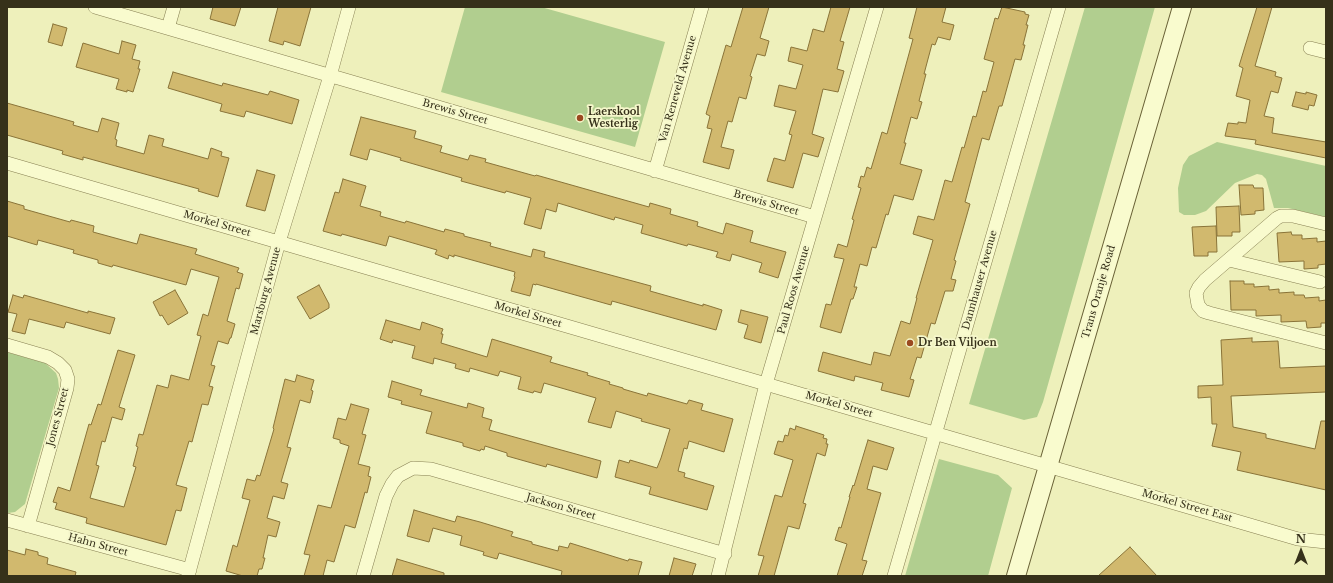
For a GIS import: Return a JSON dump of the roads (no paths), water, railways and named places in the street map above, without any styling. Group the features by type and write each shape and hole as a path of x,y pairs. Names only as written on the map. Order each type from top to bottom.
{"main road":[{"name":"Trans Oranje Road","path":"1016,576 1182,7"}],"street":[{"name":"Brewis Street","path":"95,7 815,217"},
{"path":"168,28 174,7"},
{"name":"Marsburg Avenue","path":"189,573 279,242 350,7"},
{"name":"Van Reneveld Avenue","path":"655,171 702,7"},
{"name":"Paul Roos Avenue","path":"718,576 725,554 766,384 877,7"},
{"name":"Dannhauser Avenue","path":"894,576 1058,7"},
{"path":"1310,48 1326,52"},
{"name":"Morkel Street","path":"7,163 1048,466"},
{"path":"1326,224 1293,216 1281,216 1272,221 1205,280 1199,287 1196,294 1198,305 1203,311 1326,343"},
{"path":"1229,260 1320,282"},
{"name":"Jones Street","path":"7,345 48,358 58,363 65,370 68,379 67,388 28,526"},
{"name":"Morkel Street East","path":"1048,466 1298,539 1326,542"},
{"name":"Jackson Street","path":"363,576 386,496 398,476 413,468 431,469 725,554"},
{"name":"Hahn Street","path":"7,520 189,573"}],"place":[{"name":"Laerskool Westerlig","path":"580,118"},
{"name":"Dr Ben Viljoen","path":"910,343"}]}
